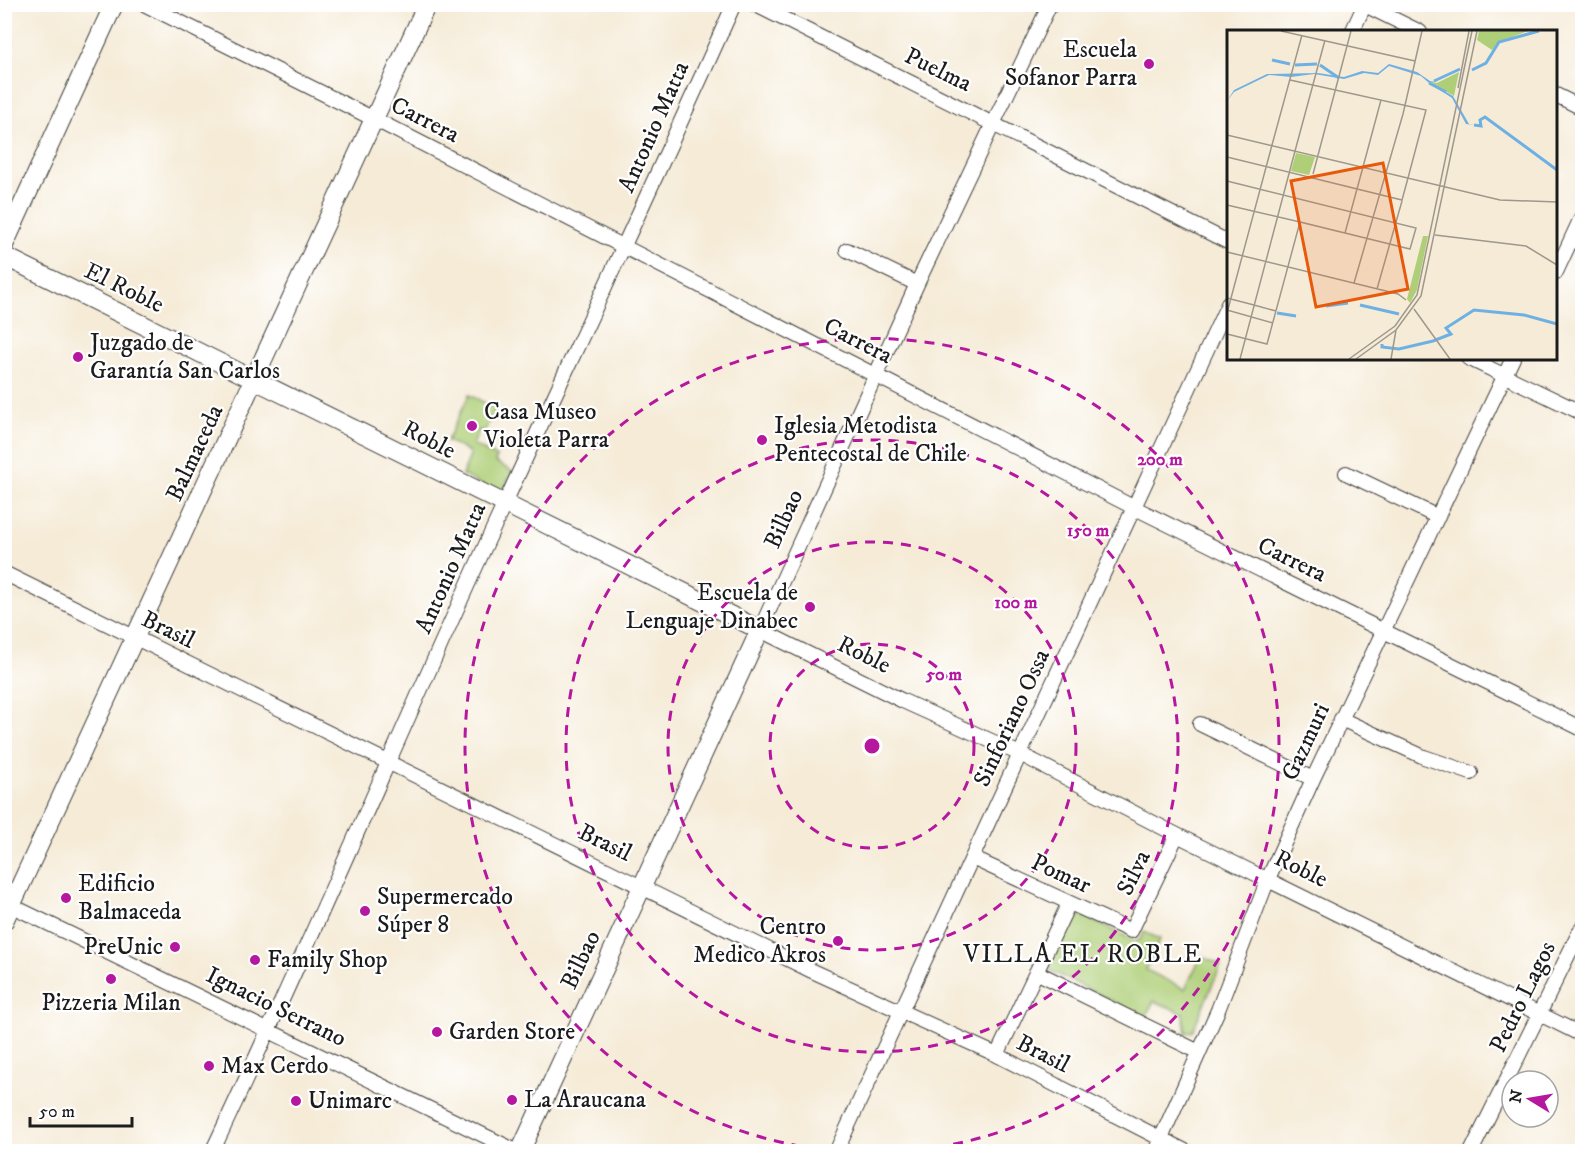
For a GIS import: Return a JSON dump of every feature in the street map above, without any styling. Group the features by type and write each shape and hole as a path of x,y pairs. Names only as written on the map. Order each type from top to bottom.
{"main road":[{"path":"4,245 114,4"},
{"name":"Balmaceda","path":"7,909 428,4"},
{"name":"El Roble","path":"4,256 255,379"},
{"name":"Roble","path":"255,379 760,630"},
{"name":"Bilbao","path":"519,1151 760,630"}],"street":[{"name":"Carrera","path":"144,4 1133,507 1582,729"},
{"name":"Antonio Matta","path":"212,1152 269,1030 504,504 625,247 734,4"},
{"name":"Puelma","path":"754,4 1227,242"},
{"name":"Bilbao","path":"760,630 917,284 1050,4"},
{"path":"1353,30 1364,5 1416,30"},
{"path":"1557,96 1582,108"},
{"path":"1557,270 1582,216"},
{"path":"847,250 917,284"},
{"name":"Sinforiano Ossa","path":"836,1152 1227,306"},
{"path":"1472,360 1582,413"},
{"name":"Gazmuri","path":"1158,1145 1199,1052 1268,879 1313,779 1512,360"},
{"path":"1346,473 1438,517"},
{"name":"Brasil","path":"4,573 134,639 901,1012 997,1055 1158,1145 1187,1152"},
{"name":"Roble","path":"760,630 903,701 1020,754 1177,835 1582,1035"},
{"path":"1341,719 1424,757 1472,773"},
{"path":"1200,724 1313,779"},
{"name":"Silva","path":"1131,931 1177,835"},
{"name":"Pomar","path":"972,858 1131,931"},
{"path":"997,1055 1069,903"},
{"name":"Ignacio Serrano","path":"7,909 269,1030 519,1151"},
{"name":"Pedro Lagos","path":"1471,1152 1582,927"},
{"path":"1036,972 1199,1052"}],"green space":[{"path":"469,395 496,408 484,432 479,430 473,445 497,457 495,462 512,471 503,490 497,493 462,475 470,456 469,452 447,441"},
{"path":"1077,913 1135,941 1140,940 1144,932 1160,939 1146,970 1185,989 1201,956 1221,965 1192,1032 1186,1033 1183,1013 1154,1001 1145,1017 1051,971 1049,964 1070,918"}],"place":[{"name":"Escuela Sofanor Parra","path":"1149,64"},
{"name":"Juzgado de Garantía San Carlos","path":"78,357"},
{"name":"Casa Museo Violeta Parra","path":"472,426"},
{"name":"Iglesia Metodista Pentecostal de Chile","path":"762,440"},
{"name":"Escuela de Lenguaje Dinabec","path":"810,607"},
{"name":"Edificio Balmaceda","path":"66,898"},
{"name":"Supermercado Súper 8","path":"365,911"},
{"name":"Centro Medico Akros","path":"838,941"},
{"name":"PreUnic","path":"175,947"},
{"name":"Family Shop","path":"255,960"},
{"name":"Pizzeria Milan","path":"111,979"},
{"name":"Garden Store","path":"437,1032"},
{"name":"Max Cerdo","path":"209,1066"},
{"name":"La Araucana","path":"512,1100"},
{"name":"Unimarc","path":"296,1101"}],"district":[{"name":"VILLA EL ROBLE","path":"1083,954"}]}
